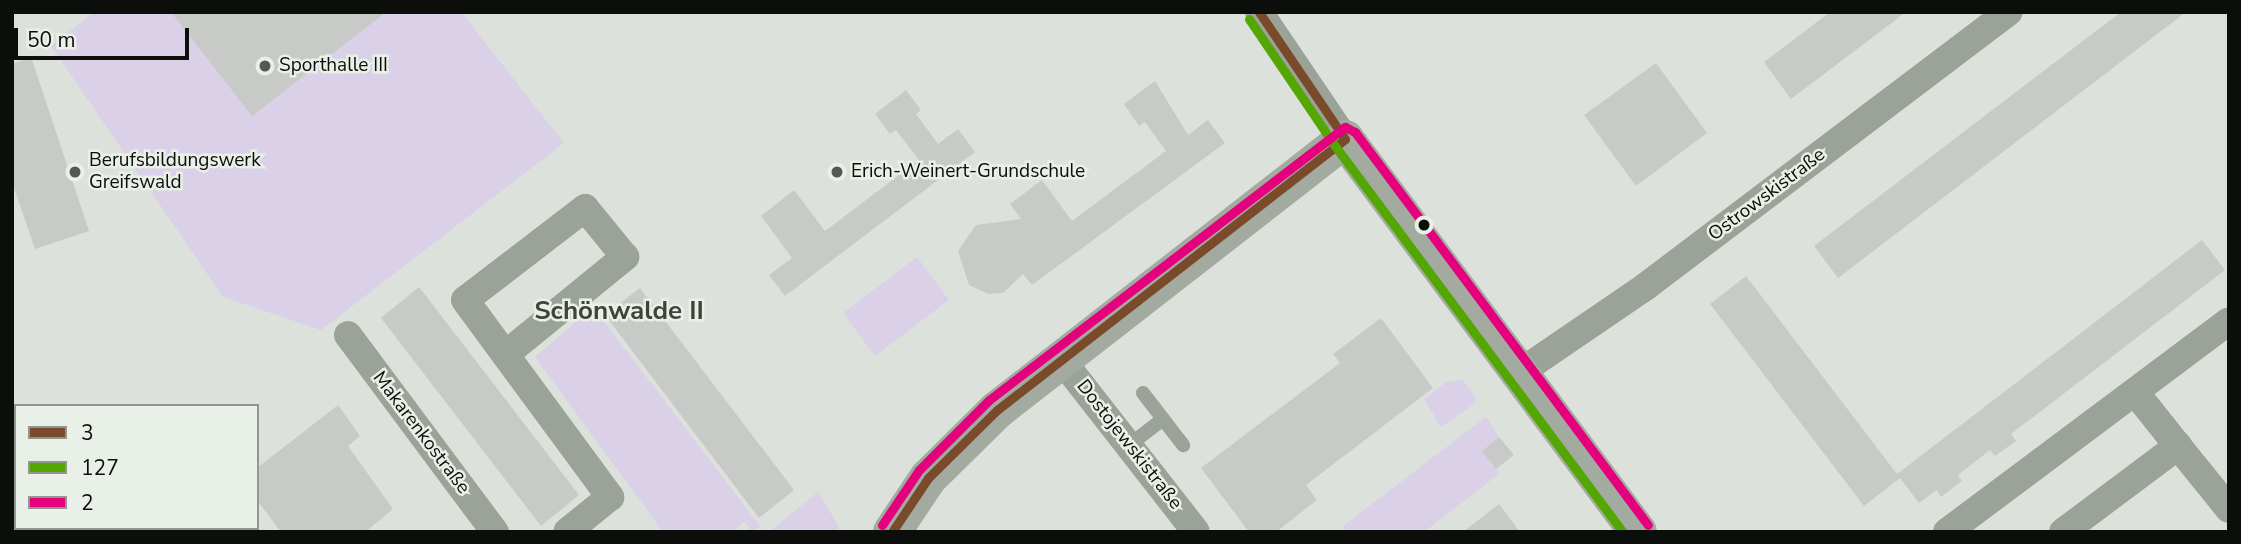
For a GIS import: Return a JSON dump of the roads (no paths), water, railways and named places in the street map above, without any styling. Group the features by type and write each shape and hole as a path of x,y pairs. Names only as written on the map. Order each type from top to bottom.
{"street":[{"path":"1259,12 1345,139 1522,371 1638,532"},
{"name":"Ostrowskistraße","path":"1522,371 1645,287 2009,12"},
{"path":"892,532 928,478 956,447 1061,359 1345,139"},
{"path":"506,354 625,257 585,208 465,300 610,497 567,532"},
{"path":"1947,532 2229,321"},
{"name":"Makarenkostraße","path":"348,335 495,532"},
{"name":"Dostojewskistraße","path":"1061,359 1196,532"},
{"path":"2135,392 2229,509"},
{"path":"2063,532 2178,446"}],"lane":[{"path":"1143,393 1183,445"},
{"path":"1128,446 1163,419"}],"place":[{"name":"Sporthalle III","path":"265,66"},
{"name":"Berufsbildungswerk Greifswald","path":"75,172"},
{"name":"Erich-Weinert-Grundschule","path":"837,172"}],"district":[{"name":"Schönwalde II","path":"619,311"}]}
